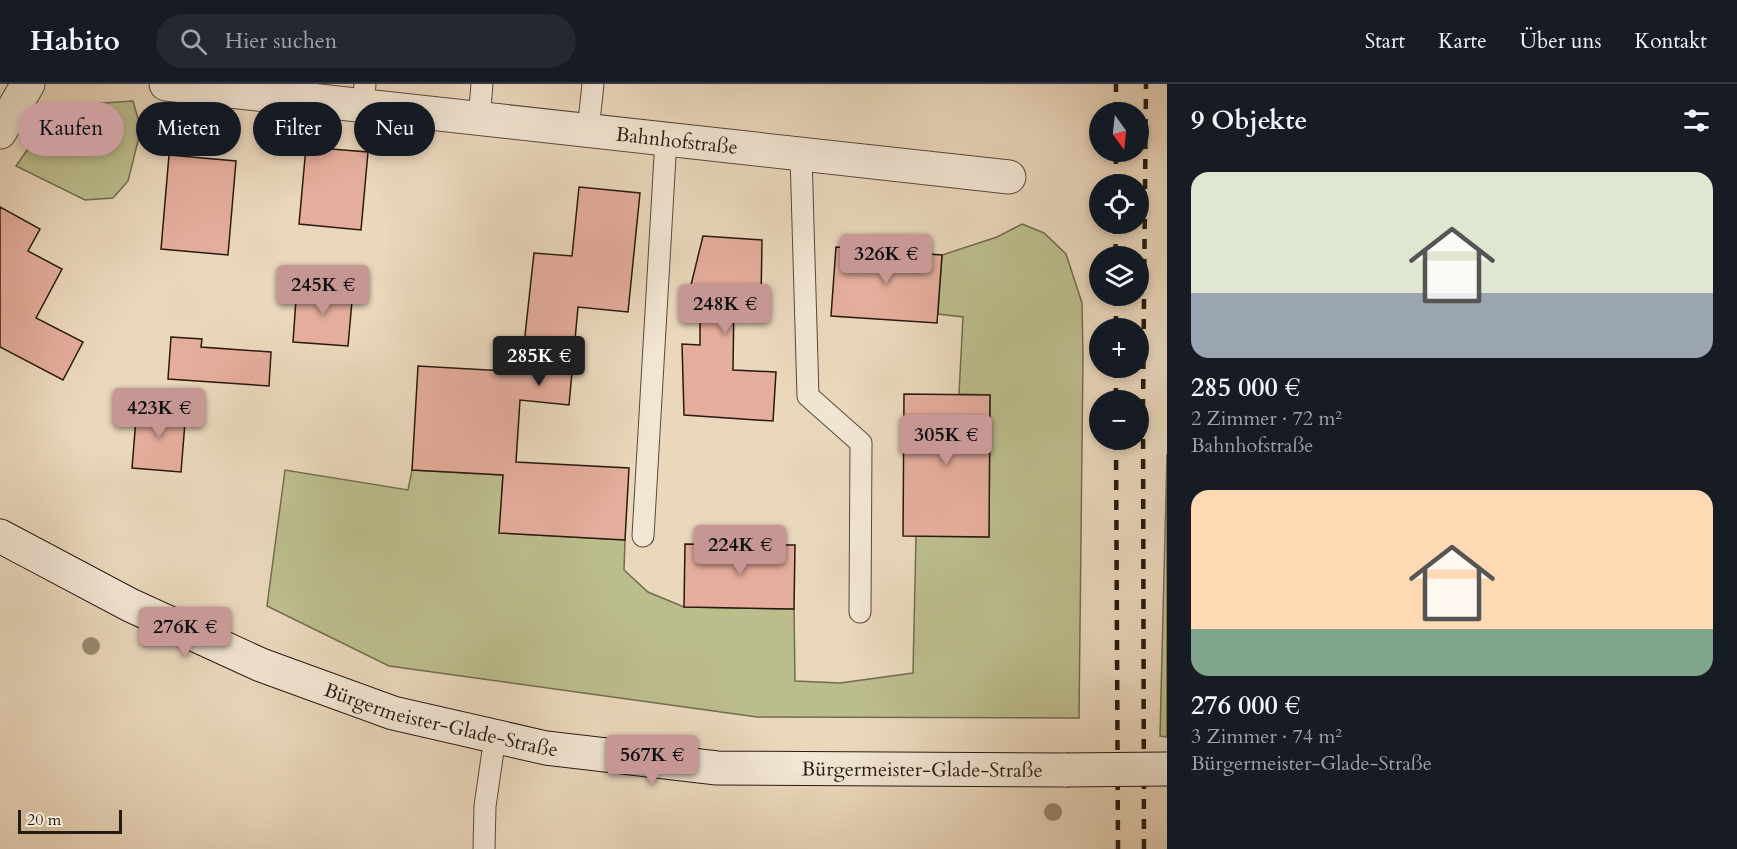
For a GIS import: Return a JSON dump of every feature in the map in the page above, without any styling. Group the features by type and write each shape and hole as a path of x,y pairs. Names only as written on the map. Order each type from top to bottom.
{"street":[{"path":"0,132 28,84"},
{"name":"Bahnhofstraße","path":"166,84 364,95 479,119 1009,177"},
{"name":"Bürgermeister-Glade-Straße","path":"0,536 130,604 261,665 393,713 546,748 717,768 1167,769"}],"lane":[{"path":"479,119 482,84"},
{"path":"588,131 592,84"},
{"path":"644,536 666,139"},
{"path":"801,155 808,396 861,443 860,612"},
{"path":"484,849 485,806 495,737"}],"green space":[{"path":"133,101 136,112 136,149 128,181 113,198 85,200 16,166 23,156 124,156 124,102 118,102"},
{"path":"1022,224 1044,233 1066,254 1082,303 1079,718 757,717 389,666 267,606 285,470 408,490 412,470 503,475 500,533 625,540 624,570 648,592 684,607 794,609 795,681 840,683 913,673 916,536 989,537 990,395 959,394 963,317 938,314 942,255 997,237"},
{"path":"1167,454 1167,737 1160,736"}],"building":[{"path":"342,150 354,151 354,156 368,156 361,230 299,224 305,156 342,156"},
{"path":"169,156 236,161 228,255 161,249"},
{"path":"579,187 640,193 628,312 578,307 569,405 520,400 516,462 629,468 625,540 499,533 503,475 412,470 418,366 521,372 534,253 572,256"},
{"path":"0,207 40,229 28,251 62,269 36,318 83,342 63,380 0,347"},
{"path":"703,236 762,240 761,301 734,299 733,370 776,372 773,421 684,415 682,344 700,345 700,299 690,289"},
{"path":"836,247 942,255 937,323 831,316"},
{"path":"297,285 353,290 348,346 293,342"},
{"path":"171,337 202,339 201,347 271,352 269,386 168,379"},
{"path":"904,394 990,395 989,537 903,536"},
{"path":"137,406 186,410 181,472 132,468"},
{"path":"685,544 795,545 794,609 684,607"}],"railway":[{"path":"1116,84 1116,102"},
{"path":"1144,849 1143,409 1146,84"},
{"path":"1116,162 1116,174"},
{"path":"1115,234 1116,246"},
{"path":"1116,306 1116,318"},
{"path":"1116,378 1116,390"},
{"path":"1116,450 1118,849"}]}
